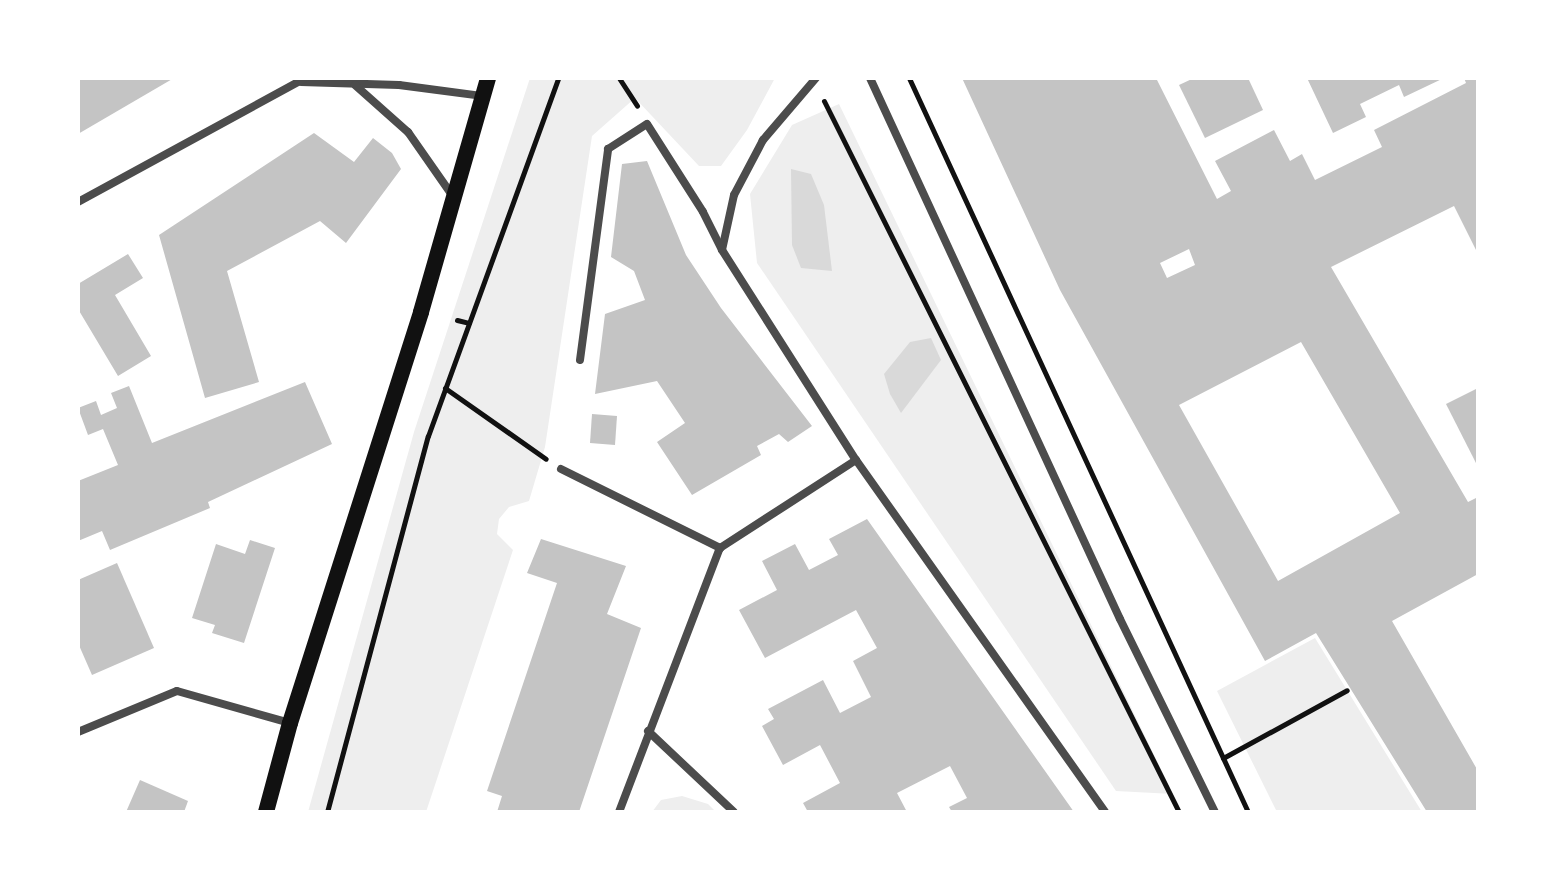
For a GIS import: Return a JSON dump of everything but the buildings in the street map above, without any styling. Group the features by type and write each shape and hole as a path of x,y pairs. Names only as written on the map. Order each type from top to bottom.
{"main road":[{"path":"266,812 290,723 384,431 488,78"}],"street":[{"path":"355,84 374,78"},
{"path":"722,250 734,195 763,140 816,78"},
{"path":"870,78 1120,619 1215,812"},
{"path":"78,202 303,80 399,85 483,96"},
{"path":"355,84 408,132 452,195"},
{"path":"580,360 608,149 647,124 703,212 722,250 856,460 1105,812"},
{"path":"619,812 720,548 856,460"},
{"path":"561,469 720,548"},
{"path":"78,732 177,691 290,723"},
{"path":"648,731 734,812"}],"path":[{"path":"327,812 424,451 558,78"},
{"path":"619,78 647,124"},
{"path":"909,78 1223,758 1226,771 1248,812"},
{"path":"829,109 1177,799 1179,812"},
{"path":"457,320 469,323"},
{"path":"445,388 561,469"},
{"path":"1223,758 1347,690"}],"shaded area":[{"path":"530,78 775,78 747,130 721,166 699,166 635,98 592,136 545,447 529,501 509,507 499,519 497,534 513,550 426,812 308,812 414,432"},
{"path":"839,104 1173,794 1116,791 757,263 750,194 792,125"},
{"path":"791,169 811,174 824,205 832,271 801,268 792,245"},
{"path":"931,338 941,360 901,413 890,394 884,374 910,342"},
{"path":"1315,638 1422,812 1277,812 1217,691"},
{"path":"682,796 708,804 716,812 652,812 661,800"}]}
